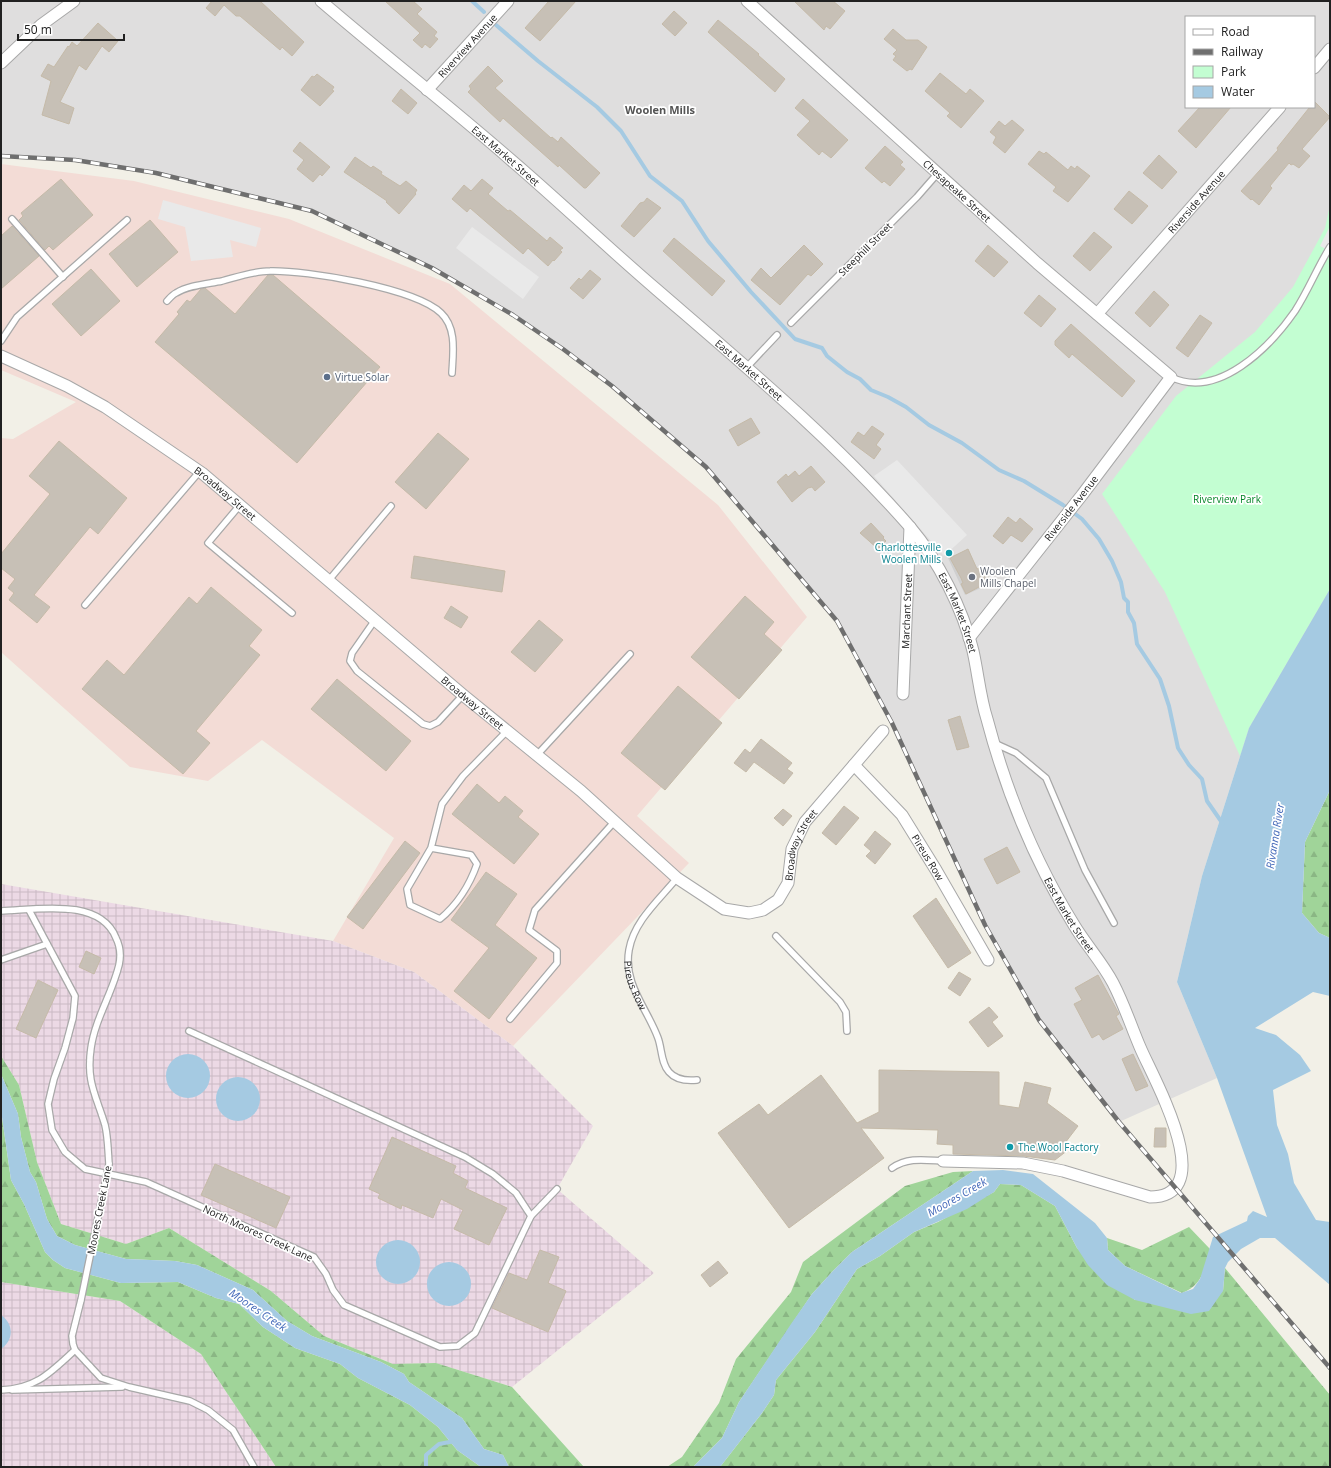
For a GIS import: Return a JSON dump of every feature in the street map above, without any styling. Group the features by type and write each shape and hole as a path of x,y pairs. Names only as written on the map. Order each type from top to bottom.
{"street":[{"path":"2,61 42,25 74,1"},
{"name":"East Market Street","path":"321,1 513,161 838,450 910,527 932,555 942,573 969,638 979,676 985,714 1007,784 1033,846 1075,928 1101,963 1113,984 1139,1046 1170,1112 1179,1139 1181,1174 1178,1183 1168,1194 1150,1198 1063,1171 1023,1163 943,1161"},
{"name":"Riverview Avenue","path":"427,90 508,1"},
{"name":"Chesapeake Street","path":"747,1 938,173 1097,314 1171,377"},
{"path":"1315,67 1330,49"},
{"name":"Riverside Avenue","path":"1097,314 1279,108"},
{"name":"Broadway Street","path":"1,356 67,386 105,407 200,471 463,695 615,820 678,878 724,909 749,912 763,910 778,900 788,883 792,849 798,833 805,822 883,731"},
{"name":"Riverside Avenue","path":"969,638 1082,495 1171,377"},
{"name":"Marchant Street","path":"903,694 910,527"},
{"name":"Pireus Row","path":"854,764 902,815 988,960"}],"lane":[{"name":"Steephill Street","path":"791,323 917,197 938,173"},
{"path":"12,219 63,277"},
{"path":"1,341 17,317 127,220"},
{"path":"1171,377 1192,384 1203,383 1235,370 1256,355 1278,334 1295,311 1330,247"},
{"path":"167,301 175,293 192,287 269,270 324,277 400,292 422,300 442,313 451,327 453,348 452,373"},
{"path":"746,368 777,335"},
{"path":"85,606 200,471"},
{"path":"240,505 208,544 292,612"},
{"path":"328,580 391,506"},
{"path":"376,620 352,653 350,661 357,672 423,724 430,726 438,722 463,695"},
{"path":"537,755 630,654"},
{"path":"431,848 471,855 477,864 472,877 454,905 440,919 410,905 407,889 431,848 442,804 463,776 507,731"},
{"path":"994,743 1016,753 1046,778 1085,870 1114,923"},
{"path":"510,1019 557,962 557,951 529,930 535,910 615,820"},
{"name":"Pireus Row","path":"678,878 644,916 636,928 629,951 628,964 630,979 636,995 658,1037 664,1063 669,1072 678,1078 689,1081 697,1080"},
{"name":"Moores Creek Lane","path":"1,911 74,909 84,911 94,914 107,923 114,931 118,943 119,965 95,1030 90,1055 92,1091 105,1125 109,1164 81,1300 72,1336 75,1350"},
{"name":"North Moores Creek Lane","path":"29,910 75,996 73,1018 65,1048 54,1079 48,1104 52,1130 65,1152 85,1169 146,1182 314,1257 326,1274 333,1290 344,1305 440,1347 458,1346 474,1333 530,1216 557,1189"},
{"path":"776,936 840,1002 846,1012 847,1031"},
{"path":"1,960 47,944"},
{"path":"189,1031 464,1157 493,1174 516,1192 530,1216"},
{"path":"892,1168 900,1162 912,1159 943,1161"},
{"path":"12,1390 36,1383 49,1374 75,1350 101,1378 129,1387 190,1401 208,1410 233,1430 254,1467"},
{"path":"1,1390 129,1387"}],"shaded area":[{"name":"Woolen Mills","path":"1,1 1330,1 1330,608 1249,728 1202,876 1177,982 1217,1078 1119,1122 1039,1020 985,925 892,723 837,621 706,467 612,386 563,349 513,315 432,268 312,211 156,173 75,160 3,157 1,179"},
{"path":"1,164 134,181 289,219 450,284 718,505 807,617 637,816 689,863 513,1046 414,972 333,941 394,838 262,740 208,781 130,767 1,652 1,438 13,439 76,402 1,370"},
{"path":"163,200 261,228 256,247 230,240 233,257 191,261 185,227 158,219"},
{"path":"1330,226 1330,251 1320,246"},
{"path":"472,227 539,277 523,299 456,248"},
{"path":"897,460 967,535 944,556 874,476"},
{"name":"Woolen Mills Chapel","path":"968,549 978,570 983,568 990,584 965,595 948,558"},
{"path":"1,884 333,941 414,972 513,1046 593,1126 557,1189 654,1273 512,1387 436,1363 393,1364 324,1336 271,1291 169,1228 126,1244 61,1224 37,1162 19,1085 1,1056"},
{"path":"1,1282 120,1301 201,1354 276,1467 1,1467"}],"green space":[{"name":"Riverview Park","path":"1330,205 1330,589 1249,728 1240,756 1165,592 1102,494 1176,396 1255,332 1293,287 1325,228"},
{"path":"1330,790 1330,938 1319,933 1302,913 1305,842"},
{"path":"1,1056 19,1085 37,1162 61,1224 126,1244 169,1228 271,1291 324,1336 393,1364 436,1363 512,1387 584,1467 509,1467 503,1455 484,1449 462,1418 409,1382 404,1374 381,1362 312,1336 287,1321 253,1290 197,1265 175,1261 126,1259 75,1245 57,1236 47,1219 36,1182 30,1172 21,1137 18,1114 1,1074"},
{"path":"1,1110 11,1180 24,1204 45,1252 53,1260 65,1268 121,1283 178,1282 216,1298 239,1304 263,1327 295,1348 340,1364 358,1378 410,1405 438,1427 457,1450 481,1467 276,1467 201,1354 120,1301 1,1282"},
{"path":"973,1171 852,1252 812,1294 739,1402 722,1438 693,1467 667,1467 682,1457 719,1403 736,1359 791,1292 803,1262 905,1186 953,1172"},
{"path":"1000,1184 1021,1185 1055,1206 1077,1248 1135,1300 1223,1291 1225,1268 1330,1395 1330,1467 720,1467 762,1413 774,1395 776,1380 815,1332 857,1269 880,1256 914,1232 938,1222 994,1192"},
{"path":"1189,1227 1210,1249 1202,1276 1199,1281 1189,1290 1182,1293 1125,1266 1108,1250 1107,1238 1142,1250"}],"water":[{"path":"1330,589 1330,790 1305,842 1302,913 1319,933 1330,938 1330,996 1313,992 1255,1028 1276,1035 1300,1055 1311,1071 1273,1090 1277,1125 1288,1154 1294,1183 1316,1220 1330,1222 1330,1285 1275,1238 1260,1238 1241,1249 1228,1262 1225,1268 1223,1291 1209,1311 1191,1314 1135,1300 1107,1285 1088,1265 1077,1248 1055,1206 1021,1185 1000,1184 994,1192 967,1209 914,1232 880,1256 857,1269 815,1332 776,1380 774,1395 762,1413 720,1467 693,1467 722,1438 739,1402 812,1294 832,1272 852,1252 973,1171 1003,1170 1033,1174 1095,1223 1107,1238 1108,1250 1125,1266 1181,1293 1193,1289 1200,1279 1213,1237 1247,1221 1248,1216 1253,1211 1267,1217 1217,1078 1177,982 1202,876 1249,728"},
{"path":"184,1054 192,1054 204,1060 210,1072 210,1080 204,1092 192,1098 184,1098 172,1092 166,1080 166,1072 172,1060"},
{"name":"Moores Creek","path":"1,1074 18,1114 21,1137 30,1172 36,1182 47,1219 57,1236 75,1245 126,1259 175,1261 197,1265 253,1290 287,1321 312,1336 381,1362 404,1374 409,1382 462,1418 484,1449 503,1455 509,1467 481,1467 457,1450 438,1427 410,1405 358,1378 340,1364 295,1348 263,1327 239,1304 216,1298 178,1282 121,1283 65,1268 53,1260 45,1252 24,1204 11,1180 1,1110"},
{"path":"234,1077 242,1077 254,1083 260,1095 260,1103 254,1115 242,1121 234,1121 222,1115 216,1103 216,1095 222,1083"},
{"path":"394,1240 402,1240 414,1246 420,1258 420,1266 414,1278 402,1284 394,1284 382,1278 376,1266 376,1258 382,1246"},
{"path":"445,1262 453,1262 465,1268 471,1280 471,1288 465,1300 453,1306 445,1306 433,1300 427,1288 427,1280 433,1268"},
{"path":"1,1315 8,1323 11,1332 8,1341 1,1349"}],"building":[{"path":"212,1 260,1 304,42 292,56 282,47 280,50 240,16 236,16 224,5 215,16 206,8"},
{"path":"385,1 413,1 422,9 417,14 437,32 434,36 438,39 430,48 425,44 422,48 413,40 420,33"},
{"path":"549,1 576,1 540,41 525,28"},
{"path":"794,1 833,1 845,11 830,29 826,26 824,30"},
{"path":"674,11 687,23 675,36 662,24"},
{"path":"718,20 759,54 758,55 785,79 775,92 708,32"},
{"path":"98,23 118,41 109,52 102,46 86,70 79,65 60,102 74,108 69,124 42,115 51,81 41,76 48,64 54,67 72,42 77,46"},
{"path":"893,29 906,40 918,40 927,47 912,70 910,69 907,71 893,60 896,56 893,54 897,50 884,39"},
{"path":"488,66 503,81 495,88 551,138 552,137 558,142 561,137 600,173 586,188 584,188 559,165 558,167 503,118 500,122 468,92 471,89 469,86"},
{"path":"940,73 966,94 970,89 984,101 961,128 947,116 950,113 925,91"},
{"path":"317,74 334,87 332,90 334,91 320,106 301,90 312,76 314,77"},
{"path":"401,89 417,103 408,114 392,101"},
{"path":"803,99 848,140 831,158 822,151 819,155 797,135 810,121 795,108"},
{"path":"1315,102 1330,117 1302,149 1310,156 1299,168 1289,163 1270,186 1272,188 1259,205 1241,191 1278,150 1277,148 1309,108 1315,108"},
{"path":"1199,108 1230,108 1196,148 1178,131"},
{"path":"1012,120 1024,130 1005,153 993,143 996,137 990,132 999,121 1005,126"},
{"path":"300,142 330,167 322,176 320,174 313,182 297,169 304,160 293,151"},
{"path":"885,146 903,162 900,165 905,169 890,186 884,181 882,183 865,168"},
{"path":"1039,151 1044,154 1046,152 1068,170 1071,166 1075,169 1077,166 1090,176 1068,202 1053,191 1056,187 1028,164"},
{"path":"1159,155 1177,172 1162,189 1143,173"},
{"path":"355,157 371,168 373,166 382,172 381,174 400,186 406,181 417,190 415,193 416,194 399,214 386,202 387,201 344,172"},
{"path":"61,179 93,215 53,250 49,246 45,250 19,220 23,216 21,213"},
{"path":"482,179 493,188 488,194 547,241 550,237 563,248 560,250 562,252 548,266 528,248 523,254 470,208 467,212 452,199 464,185 471,191"},
{"path":"1129,191 1148,206 1132,224 1114,209"},
{"path":"647,198 661,208 634,237 621,226 640,203 644,202"},
{"path":"150,220 178,252 137,287 109,254"},
{"path":"12,226 39,256 1,289 1,236"},
{"path":"1094,232 1112,247 1090,271 1073,256"},
{"path":"674,238 725,281 712,296 663,251"},
{"path":"804,245 823,264 811,276 808,274 780,305 751,280 761,268 771,278"},
{"path":"988,245 1008,262 994,277 975,261"},
{"path":"91,269 120,301 81,336 52,304"},
{"path":"590,270 601,279 583,299 570,288 579,278 581,280"},
{"path":"268,275 273,275 380,367 297,463 155,342 179,314 177,312 187,300 190,302 201,289 205,288 235,314"},
{"path":"1154,291 1169,305 1150,327 1135,313"},
{"path":"1039,295 1056,309 1041,327 1024,313"},
{"path":"1200,315 1212,323 1188,357 1176,348"},
{"path":"1071,324 1135,381 1122,397 1072,354 1069,358 1055,345 1055,341"},
{"path":"751,418 760,433 738,446 729,430"},
{"path":"872,426 884,434 876,445 881,449 874,459 851,442 858,432 864,436"},
{"path":"438,433 469,459 426,509 395,482"},
{"path":"59,441 127,498 98,534 90,527 34,595 50,607 37,623 9,600 14,593 8,588 15,579 1,568 1,554 50,494 29,476"},
{"path":"811,466 825,482 815,491 812,487 808,488 792,502 777,482 786,474 788,477 795,471 799,476"},
{"path":"1008,517 1016,523 1020,518 1033,529 1022,542 1011,535 1003,544 993,536"},
{"path":"871,523 886,541 878,549 860,533"},
{"name":"Woolen Mills Chapel","path":"968,549 977,569 983,566 990,581 966,594 961,584 963,583 961,578 950,558"},
{"path":"414,556 505,571 502,592 411,578"},
{"path":"211,587 262,630 249,646 260,655 196,731 210,743 183,774 82,689 107,660 124,675 189,597 197,604"},
{"path":"745,596 774,622 764,634 782,650 739,699 691,657"},
{"path":"451,606 468,617 461,628 444,618"},
{"path":"539,620 563,640 535,672 511,652"},
{"path":"337,679 411,741 386,771 311,709"},
{"path":"678,686 722,723 665,790 621,753"},
{"path":"960,716 969,747 957,750 948,720"},
{"path":"761,739 792,763 787,769 793,773 784,784 754,762 746,772 734,763 745,749 750,753"},
{"path":"477,784 499,803 505,796 523,811 518,817 539,834 514,864 452,814"},
{"path":"844,806 859,818 836,845 822,833"},
{"path":"783,809 792,816 783,826 774,818"},
{"path":"875,831 891,844 875,864 866,856 871,851 864,845"},
{"path":"405,841 420,853 363,929 347,917"},
{"path":"1007,847 1020,872 997,884 984,859"},
{"path":"486,872 517,894 495,925 537,958 489,1019 454,991 489,948 451,920"},
{"path":"936,898 971,953 948,968 913,916"},
{"path":"86,951 101,958 94,974 79,967"},
{"path":"959,972 971,979 960,996 948,988"},
{"path":"1098,975 1119,1014 1116,1016 1123,1029 1103,1040 1099,1034 1092,1038 1074,1004 1082,1000 1075,988"},
{"path":"38,980 58,990 36,1038 16,1029"},
{"path":"989,1007 998,1017 992,1022 1003,1036 988,1047 969,1022"},
{"path":"1133,1054 1148,1086 1136,1091 1122,1059"},
{"name":"The Wool Factory","path":"879,1070 999,1072 999,1105 1019,1108 1025,1082 1051,1088 1047,1103 1078,1126 1065,1143 1068,1150 1055,1160 1023,1156 953,1154 953,1145 937,1144 938,1130 861,1128 884,1158 789,1228 718,1133 759,1104 768,1115 821,1075 857,1123 879,1112"},
{"path":"1155,1128 1166,1128 1166,1147 1154,1147"},
{"path":"392,1137 456,1166 453,1173 468,1181 465,1188 507,1208 489,1245 454,1229 463,1210 441,1199 433,1218 402,1205 401,1209 378,1198 380,1194 369,1189"},
{"path":"215,1164 290,1197 276,1228 201,1195"},
{"path":"540,1250 559,1257 548,1283 566,1291 548,1332 492,1308 509,1273 527,1280"},
{"path":"718,1261 728,1273 710,1287 701,1275"}],"waterway":[{"path":"472,1 484,12"},
{"path":"496,25 538,61 597,107 621,131 650,176 682,201 708,241 751,292 795,339 822,348 827,356 847,372 860,379 871,390 906,407 929,425 962,443 999,470 1024,481 1063,505 1082,519 1099,539 1112,561 1121,582 1124,598 1128,602 1128,612 1134,623 1137,644 1160,679 1169,706 1178,748 1189,765 1202,779 1207,801 1223,824"},
{"path":"426,1467 426,1455 439,1444 455,1441"}],"railway":[{"path":"1,156 75,160 156,173 312,211 432,268 513,315 563,349 612,386 706,467 837,621 892,723 985,925 1039,1020 1119,1122 1330,1368"}],"place":[{"name":"Virtue Solar","path":"327,377"},
{"name":"Charlottesville Woolen Mills","path":"949,553"},
{"name":"Woolen Mills Chapel","path":"972,577"},
{"name":"The Wool Factory","path":"1010,1147"}],"district":[{"name":"Woolen Mills","path":"660,110"}],"water label":[{"name":"Rivanna River","path":"1275,836"}]}
